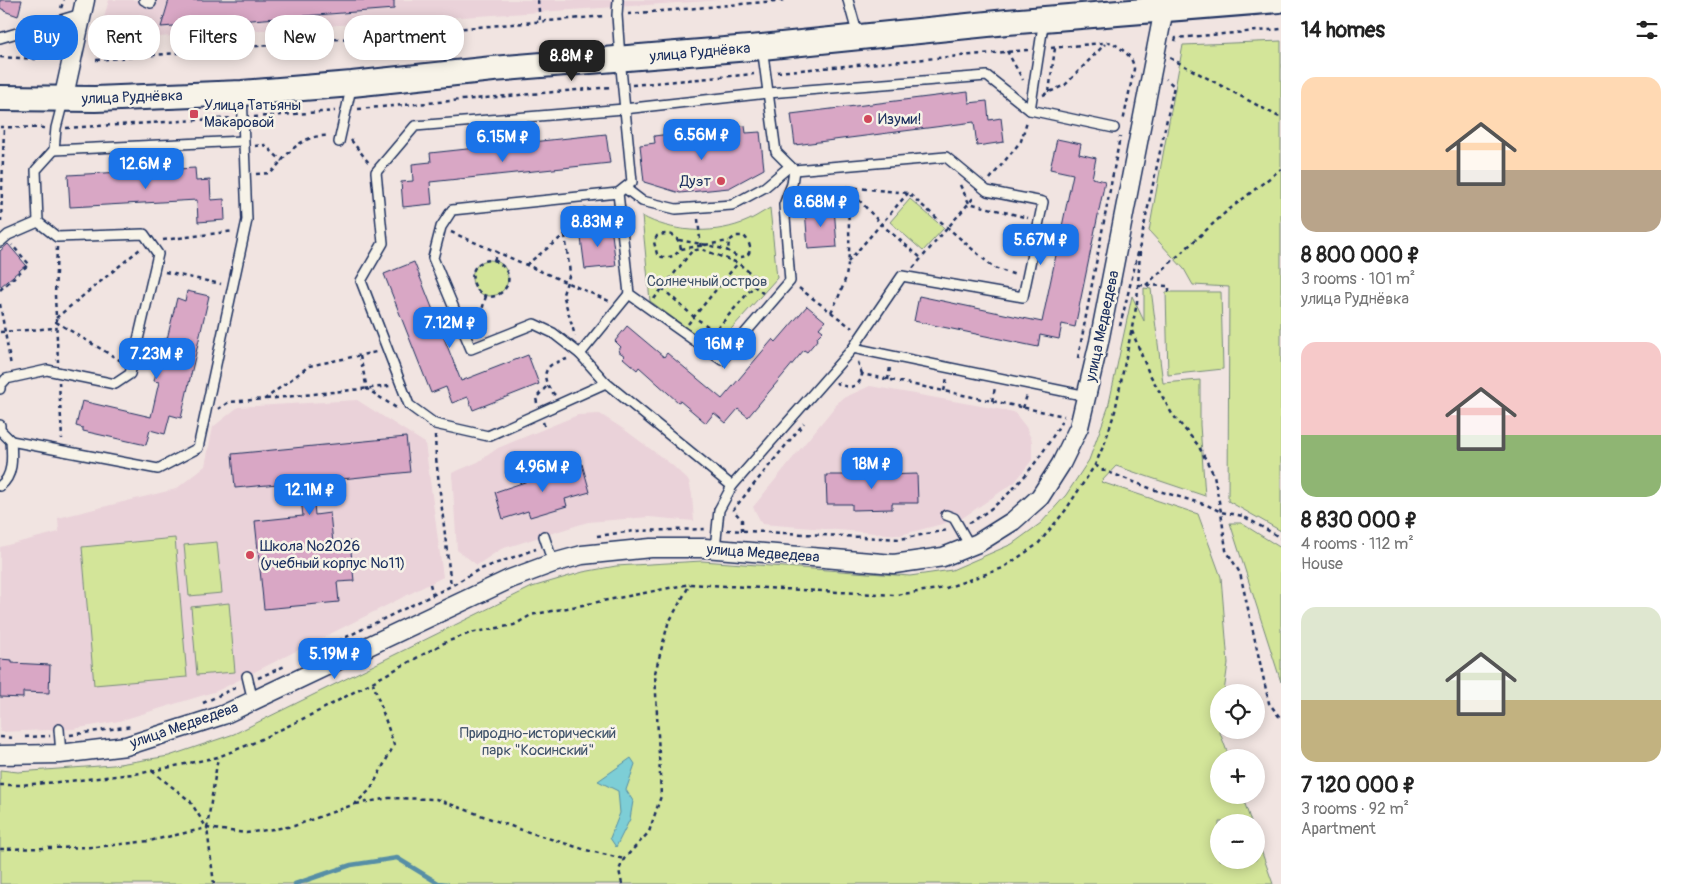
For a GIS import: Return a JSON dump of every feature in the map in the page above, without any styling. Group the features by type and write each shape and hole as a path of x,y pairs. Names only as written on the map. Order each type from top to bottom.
{"street":[{"name":"улица Руднёвка","path":"0,98 63,100 242,93 352,84 493,69 762,47 858,37 1046,10 1164,9 1279,0"},
{"path":"63,100 83,7"},
{"name":"улица Медведева","path":"0,754 61,754 126,746 223,715 510,579 553,563 582,555 651,548 715,549 894,564 943,556 970,546 1013,521 1040,497 1061,464 1079,427 1079,395 1099,342 1164,9"}],"lane":[{"path":"618,0 617,15 622,86 632,182 622,190 589,196 452,210 442,228 433,258 471,349 534,324 553,332 580,354 606,382 732,486"},
{"path":"848,0 858,37"},
{"path":"0,38 83,7"},
{"path":"1030,110 1046,10"},
{"path":"629,294 722,360 790,281 784,205 792,184 792,168 776,152 762,47"},
{"path":"606,382 488,436 435,424 409,405 361,280 383,243 376,172 415,126 624,109 768,93 987,76 1030,110 1119,128"},
{"path":"339,139 352,84"},
{"path":"0,425 0,430 11,440 158,469 198,448 247,220 242,93"},
{"path":"0,389 0,386 6,379 47,370 115,384 130,374 158,254 144,234 57,237 38,222 36,170 54,150 56,128 63,100"},
{"path":"54,150 243,144"},
{"path":"622,190 642,201 676,209 732,205 765,187 792,168 946,157 987,191 1043,202 1023,297 902,276 853,348 732,486 719,510 715,549"},
{"path":"580,354 629,294 622,190"},
{"path":"3,239 38,222"},
{"path":"853,348 1079,395"},
{"path":"0,486 6,482 12,464 11,440"},
{"path":"946,515 954,518 970,546"},
{"path":"544,536 553,563"},
{"path":"248,679 253,701"},
{"path":"60,733 61,754"}],"path":[{"path":"538,0 540,22"},
{"path":"160,55 787,0"},
{"path":"1176,38 1281,29"},
{"path":"0,127 96,128 346,110 1112,42 1127,54 1133,62 1134,69 1119,128 1076,364"},
{"path":"1007,51 1032,98 1065,85 1106,43"},
{"path":"1049,92 1055,48"},
{"path":"0,57 15,58"},
{"path":"1169,58 1281,118"},
{"path":"906,276 983,188 1021,141 1030,110"},
{"path":"0,290 29,264 3,239 0,223 4,127"},
{"path":"245,175 271,173 300,142 319,135 353,140 376,172"},
{"path":"243,144 265,145 282,161"},
{"path":"1146,285 1226,212 1281,169"},
{"path":"831,312 838,300 846,276 849,240 847,187"},
{"path":"847,187 908,193 994,268 1027,278"},
{"path":"847,187 882,225 921,258"},
{"path":"847,263 908,193"},
{"path":"526,265 565,235 585,209 589,196"},
{"path":"697,208 701,249"},
{"path":"442,228 619,305"},
{"path":"56,318 149,242 245,229"},
{"path":"679,240 673,235 663,234 657,236 654,242 657,254 662,257 674,256 681,249 700,244 729,241 736,236 744,236 750,242 751,247 747,254 742,257 728,251 700,244 679,240"},
{"path":"565,235 570,273 563,294 580,354 550,365 545,379 546,386 554,394 565,400"},
{"path":"57,237 55,295 63,451"},
{"path":"679,240 681,249"},
{"path":"728,251 729,241"},
{"path":"1140,245 1138,303 1115,411 1096,465 1103,470 1152,489 1207,505 1221,512 1243,516 1281,538"},
{"path":"648,307 662,288 692,251 701,249 738,263 759,280 715,331 694,317 662,288"},
{"path":"494,260 498,252"},
{"path":"494,260 501,263 506,269 508,283 500,294 486,296 475,288 472,282 472,275 480,263 494,260"},
{"path":"682,332 738,263"},
{"path":"154,270 233,286"},
{"path":"790,281 862,335"},
{"path":"1138,285 1169,286 1169,292"},
{"path":"754,286 774,301"},
{"path":"471,349 486,296"},
{"path":"0,304 13,377"},
{"path":"56,322 132,367"},
{"path":"0,332 56,328"},
{"path":"1132,330 1148,371 1172,414 1198,445 1214,476 1226,550 1240,573 1269,703 1281,719"},
{"path":"265,399 309,366 388,350"},
{"path":"360,356 367,389 405,413"},
{"path":"832,389 837,383 845,388 855,386 861,380 862,374 1064,416"},
{"path":"205,417 229,402 401,385"},
{"path":"734,530 900,539 961,528 988,512 1013,490 1037,460 1079,395"},
{"path":"742,531 742,520 733,510 806,421"},
{"path":"320,650 451,586 436,458 435,424"},
{"path":"430,584 433,594"},
{"path":"0,785 70,781 152,771 218,757 253,743 373,683 444,643 470,633 514,625 531,615 690,584 668,624 655,673 661,796 650,832 624,859 618,870 622,884"},
{"path":"198,706 248,679 295,662"},
{"path":"355,804 371,789 394,745 373,683"},
{"path":"24,737 137,726"},
{"path":"0,737 15,738"},
{"path":"214,884 207,828 218,757"},
{"path":"152,771 190,801 207,828"},
{"path":"0,849 96,847 149,841 207,828 246,833 294,826 355,804 389,798 436,799 519,829 586,850 624,859"}],"shaded area":[{"path":"109,0 723,0 464,17 464,15 344,15 344,25 334,25 334,15 265,15 265,30 255,31 255,15 170,15 170,36 160,37 160,15 105,15"},
{"path":"870,386 1014,412 1026,427 1032,441 1032,460 1015,482 961,519 959,513 946,511 946,523 900,535 762,524 753,507 841,399"},
{"name":"Школа №2026 (учебный корпус №11)","path":"357,400 425,443 443,577 217,691 119,721 73,729 0,732 0,547 59,532 58,518 176,489 205,466 213,427 238,407"},
{"path":"600,414 672,465 689,481 694,521 649,517 588,522 501,549 477,565 457,550 452,473 478,462 498,448 578,415"}],"green space":[{"path":"1281,41 1281,531 1228,501 1229,287 1193,285 1184,269 1149,231 1183,45"},
{"path":"910,199 944,228 923,251 890,222"},
{"name":"Солнечный остров","path":"770,208 777,278 714,348 650,301 642,216 665,226 704,230 730,227 742,223"},
{"path":"490,260 497,261 503,265 507,271 507,285 503,291 497,295 490,296 483,295 477,291 473,285 472,278 473,271 477,265 483,261"},
{"name":"Природно-исторический парк \"Косинский\"","path":"1144,288 1151,289 1163,383 1200,380 1200,425 1205,496 1116,466 1101,482 1198,514 1221,577 1228,663 1225,684 1210,684 1210,739 1222,739 1226,749 1210,749 1210,804 1245,804 1248,814 1210,814 1210,869 1265,869 1265,861 1273,884 0,884 0,770 18,772 113,765 169,756 234,734 532,587 583,572 616,566 702,561 910,576 952,570 1012,544 1041,523 1066,495 1089,460 1108,408 1132,296 1144,321"},
{"path":"1166,292 1221,292 1223,369 1168,375"},
{"path":"1230,523 1241,523 1281,548 1281,682"},
{"path":"175,538 187,677 94,685 82,547"},
{"path":"217,542 222,593 189,596 184,545"},
{"path":"229,603 235,672 197,675 191,607"}],"water":[{"path":"631,758 635,764 626,790 633,801 630,819 616,847 610,838 620,813 618,791 598,781"}],"building":[{"path":"0,0 22,0 18,15 0,8"},
{"path":"169,0 394,0 394,9 316,15 265,15 265,19 255,20 255,15 170,15 170,26 161,27"},
{"path":"968,92 969,103 987,101 989,120 1001,118 1004,142 977,146 974,122 795,145 791,114"},
{"path":"745,126 746,133 760,132 764,169 729,188 680,193 644,182 640,145 655,143 654,136 670,134 681,140 719,136 729,128"},
{"path":"606,134 610,163 430,182 432,204 403,207 401,182 413,181 412,164 431,162 430,153"},
{"path":"1057,139 1081,144 1079,154 1096,158 1092,178 1105,181 1075,327 1062,324 1059,339 1040,335 1038,347 914,321 919,296 1042,322 1073,174 1050,169"},
{"path":"195,168 196,181 210,180 211,200 224,199 225,220 198,222 197,200 70,207 68,175"},
{"path":"834,207 837,247 808,249 805,209"},
{"path":"611,226 616,266 585,269 580,230"},
{"path":"8,244 26,265 0,287 0,251"},
{"path":"414,262 461,381 528,355 539,384 473,410 468,397 452,403 446,387 431,393 384,274"},
{"path":"187,291 209,296 181,418 170,415 165,434 150,430 146,445 83,431 83,428 76,426 82,401 151,417 159,382 154,381 164,339 167,339 177,298 185,301"},
{"path":"807,306 825,321 819,328 823,331 817,337 818,339 807,352 804,350 748,417 738,409 726,423 714,413 706,423 680,401 678,402 639,367 637,370 623,358 625,356 618,351 621,347 615,341 627,326 664,357 667,353 722,399 773,339 776,342"},
{"path":"406,437 410,472 312,482 315,515 330,513 333,543 350,541 354,581 337,582 339,602 264,609 255,521 303,516 299,482 235,488 232,454"},
{"path":"582,464 590,492 565,499 567,506 530,517 528,511 503,519 495,492 531,480 530,477 544,473 545,476"},
{"path":"864,471 879,471 879,475 917,474 918,503 892,503 892,509 852,510 852,504 827,504 826,475 864,475"},
{"path":"0,659 12,660 12,663 50,665 49,693 23,692 23,698 0,697"}],"waterway":[{"path":"295,884 351,865 397,858 438,883 447,884"}],"place":[{"name":"Улица Татьяны Макаровой","path":"194,114"},
{"name":"Изуми!","path":"868,119"},
{"name":"Дуэт","path":"721,181"},
{"name":"Школа №2026 (учебный корпус №11)","path":"250,555"}]}
